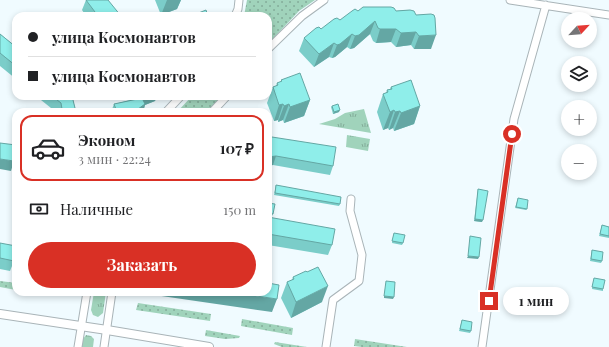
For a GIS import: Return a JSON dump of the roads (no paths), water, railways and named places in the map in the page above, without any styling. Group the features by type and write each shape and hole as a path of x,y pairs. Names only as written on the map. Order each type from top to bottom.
{"street":[{"path":"237,12 239,0"},
{"path":"272,45 302,16 324,0"},
{"path":"510,0 609,15"},
{"path":"482,347 514,119 546,5"},
{"path":"170,108 177,100"},
{"path":"216,108 223,100"},
{"path":"326,347 333,300 359,282 362,255 350,211 350,199"},
{"path":"78,347 86,296"},
{"path":"104,347 111,296"},
{"path":"0,314 208,347"}]}
